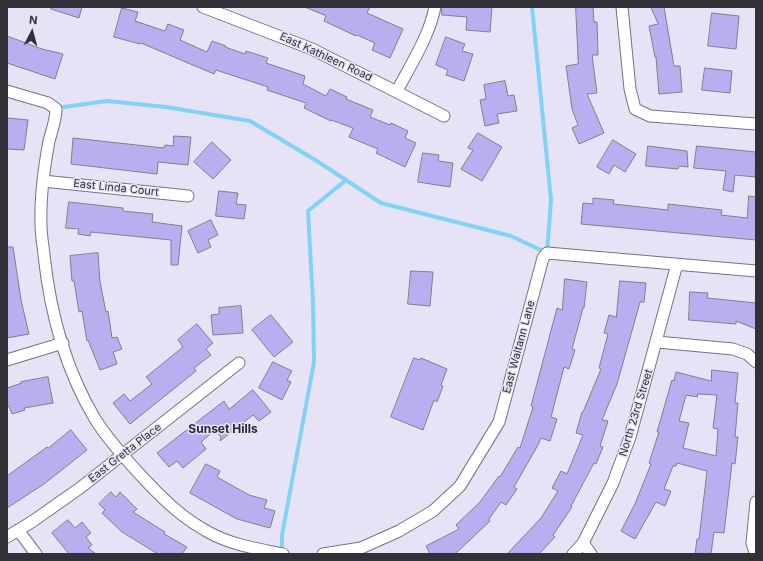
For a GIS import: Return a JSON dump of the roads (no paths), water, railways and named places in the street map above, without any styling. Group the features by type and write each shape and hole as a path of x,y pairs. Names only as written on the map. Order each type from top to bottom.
{"street":[{"name":"East Kathleen Road","path":"203,7 297,42 444,116"},
{"path":"397,91 432,24 435,7"},
{"path":"622,7 630,89 635,109 650,116 756,124"},
{"path":"7,91 48,103 56,108 56,117 50,139 43,181 41,226 45,266 53,312 73,374 95,419 123,455 170,506 188,520 211,534 260,549 283,554"},
{"name":"East Linda Court","path":"43,181 188,196"},
{"name":"East Waltann Lane","path":"323,554 361,548 399,531 433,511 460,486 499,422 542,258 547,253 756,271"},
{"name":"North 23rd Street","path":"573,554 583,543 616,477 630,437 677,264"},
{"path":"657,342 733,349 747,354 756,362"},
{"path":"7,360 63,343"},
{"name":"East Gretta Place","path":"7,537 33,522 74,492 239,363"},
{"path":"756,502 752,542 756,554"},
{"path":"18,530 36,554"},
{"path":"583,543 591,554"}],"waterway":[{"path":"57,108 107,101 166,107 250,121 317,161 381,203 511,236 547,253 551,200 532,7"},
{"path":"282,552 282,535 314,362 313,303 308,211 346,180"}],"district":[{"name":"Sunset Hills","path":"223,429"}]}
